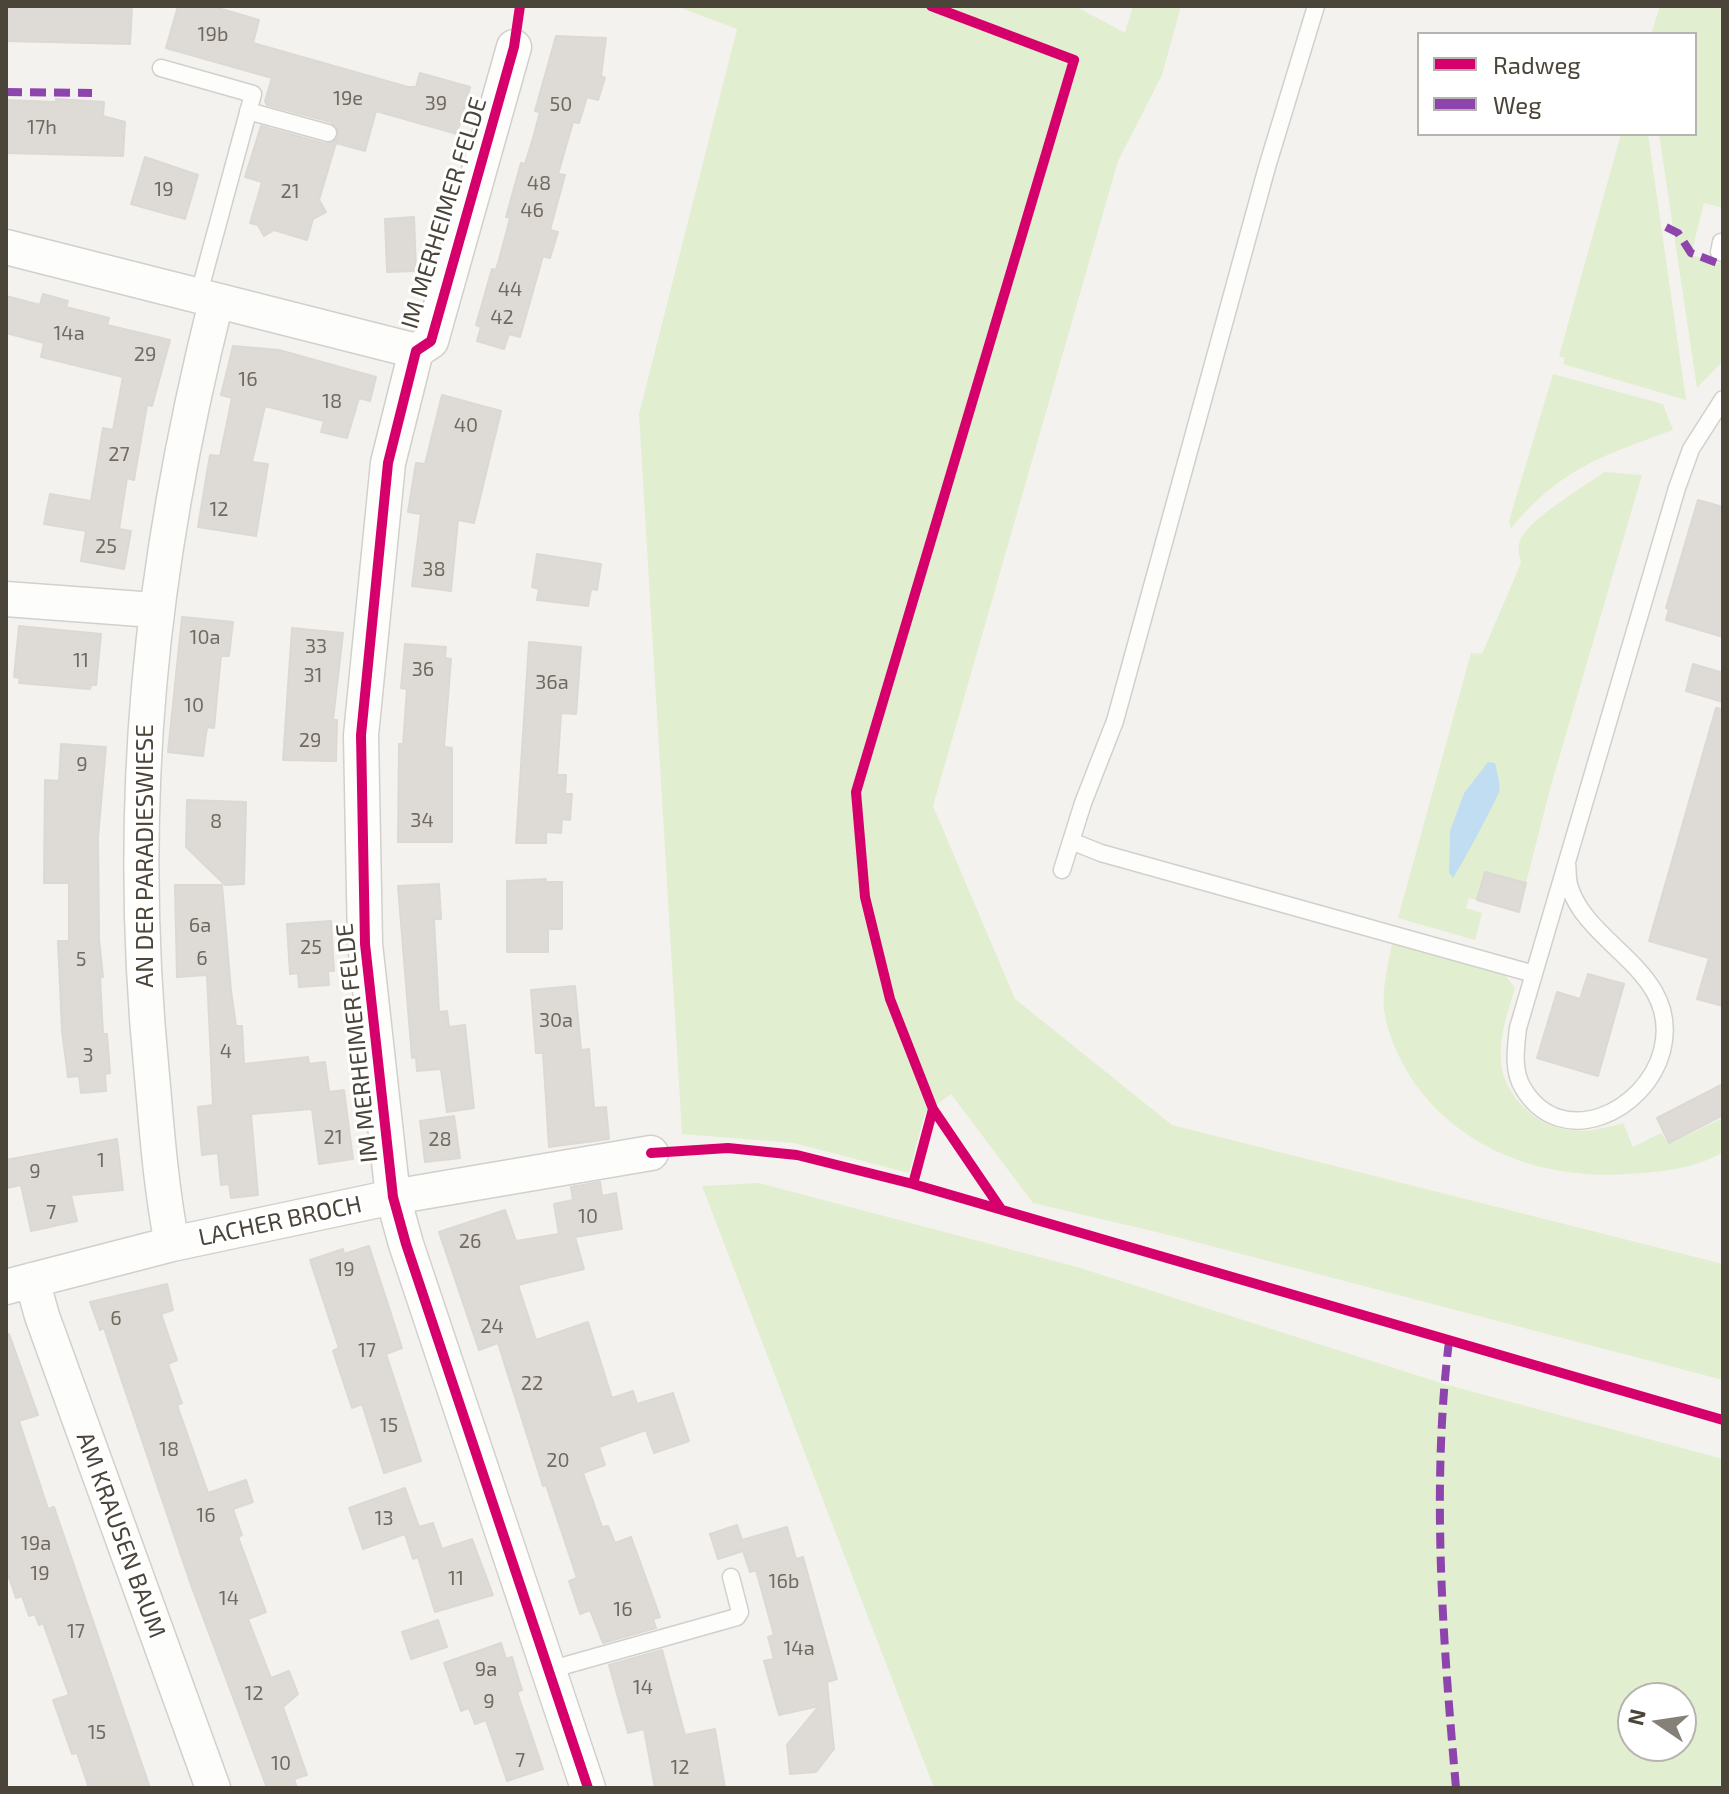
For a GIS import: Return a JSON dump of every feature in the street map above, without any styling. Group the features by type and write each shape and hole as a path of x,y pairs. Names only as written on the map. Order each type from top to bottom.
{"street":[{"name":"IM MERHEIMER FELDE","path":"514,47 431,341 416,351 388,463 361,735 365,944 393,1197 588,1788"},
{"path":"6,247 416,351"},
{"name":"AN DER PARADIESWIESE","path":"172,1244 160,1167 140,916 141,752 154,610 207,299"},
{"path":"6,599 154,610"},
{"name":"LACHER BROCH","path":"19,1284 172,1244 393,1197 651,1153"},
{"name":"AM KRAUSEN BAUM","path":"19,1284 42,1316 213,1788"}],"lane":[{"path":"1062,870 1115,721 1267,167 1316,6"},
{"path":"161,68 253,94 207,299"},
{"path":"248,111 328,133"},
{"path":"1567,863 1570,889 1586,913 1655,990 1664,1013 1662,1051 1645,1089 1621,1109 1592,1119 1568,1120 1546,1112 1522,1087 1515,1059 1518,1028 1677,488 1691,449 1723,399"},
{"path":"1071,841 1101,853 1534,974"},
{"path":"549,1670 737,1617 740,1612 731,1577"}],"green space":[{"path":"676,6 1075,6 1125,33 1133,6 1181,6 1162,75 1118,161 933,806 1015,999 1172,1125 1723,1264 1723,1380 1169,1235 1033,1203 951,1094 925,1113 909,1173 794,1143 682,1134 639,414 737,29"},
{"path":"1660,6 1723,6 1723,208 1704,203 1691,255 1723,264 1723,361 1697,388 1659,136 1697,136 1697,32 1652,32"},
{"path":"1620,136 1648,136 1686,400 1563,364 1565,358 1559,356"},
{"path":"1553,374 1663,404 1673,430 1584,466 1547,492 1511,529 1509,521"},
{"path":"1605,472 1642,475 1550,789 1526,883 1485,873 1477,900 1469,898 1466,908 1482,913 1475,940 1398,918 1471,653 1482,654 1521,563 1521,538 1547,512","holes":["1488,763 1496,776 1498,793 1457,873 1449,873 1450,831 1464,793"]},
{"path":"1392,944 1505,975 1515,988 1503,1033 1502,1071 1517,1100 1540,1120 1566,1130 1579,1131 1623,1123 1633,1147 1661,1133 1669,1144 1723,1118 1723,1152 1677,1169 1597,1175 1536,1166 1506,1156 1479,1142 1454,1125 1431,1103 1411,1078 1394,1046 1384,1002"},
{"path":"759,1183 1077,1267 1444,1384 1723,1459 1723,1788 934,1788 702,1186"}],"water":[{"path":"1488,762 1495,763 1499,792 1453,878 1449,873 1450,831 1464,793"}],"building":[{"path":"6,6 132,6 130,44 6,41"},
{"path":"178,6 211,6 259,20 253,43 408,87 416,87 420,73 470,87 457,134 376,111 365,151 336,143 319,200 326,212 313,219 307,240 274,230 264,236 258,225 250,223 262,182 245,177 261,126 326,144 336,140 338,130 331,122 267,105 265,101 272,78 166,48"},
{"path":"556,36 606,38 601,76 605,78 598,100 587,97 579,123 573,122 558,174 565,175 550,230 558,232 550,258 543,256 520,337 509,334 504,349 477,341 481,327 476,325 492,269 496,270 503,245 510,218 506,217 521,163 525,164 533,138 540,112 535,111"},
{"path":"56,99 104,102 103,116 125,122 123,156 6,153 6,100 56,102"},
{"path":"145,157 198,175 185,219 131,204"},
{"path":"414,217 416,271 387,272 385,219"},
{"path":"43,294 68,301 66,307 109,318 107,325 170,340 152,406 147,405 134,480 127,478 119,529 131,531 124,569 81,561 86,531 44,524 50,494 91,501 103,428 113,430 123,377 41,357 44,343 6,333 6,296 40,305"},
{"path":"233,346 279,350 376,377 370,401 359,398 347,438 321,432 324,421 265,406 252,462 268,464 256,536 198,527 210,455 220,456 232,398 221,395"},
{"path":"442,395 501,411 474,523 458,520 451,591 412,586 421,514 408,512 416,463 425,464"},
{"path":"1698,500 1723,507 1723,637 1666,620 1669,609 1666,608"},
{"path":"537,554 601,564 597,590 591,589 588,606 537,600 539,589 532,587"},
{"path":"182,617 233,622 229,656 221,656 214,728 207,727 203,756 168,752"},
{"path":"19,626 101,634 96,685 91,685 90,689 19,683 20,678 14,677"},
{"path":"292,628 343,633 333,720 337,720 336,761 283,760"},
{"path":"529,642 581,647 576,714 561,713 557,775 566,775 565,794 572,794 570,820 562,819 561,833 546,832 546,843 516,843"},
{"path":"405,644 446,647 445,658 451,659 444,747 452,748 452,842 398,842 399,744 403,744 407,689 401,688"},
{"path":"1693,664 1723,673 1723,702 1686,691"},
{"path":"1716,708 1723,709 1723,1006 1697,999 1709,958 1649,941"},
{"path":"61,744 106,747 98,837 99,939 103,977 100,977 103,1034 107,1034 110,1073 105,1074 106,1091 81,1093 79,1076 68,1077 62,1031 58,941 69,941 69,883 44,883 45,780 59,781"},
{"path":"187,800 246,802 244,884 225,885 186,847"},
{"path":"1485,872 1526,883 1519,912 1477,900"},
{"path":"546,879 546,882 562,882 562,929 548,929 548,952 507,952 507,881"},
{"path":"439,884 441,919 434,919 439,1012 447,1011 449,1027 465,1025 474,1108 447,1112 441,1069 417,1071 416,1057 412,1058 398,886"},
{"path":"175,885 222,885 231,991 236,1026 242,1026 244,1064 308,1057 309,1064 325,1062 329,1092 344,1090 353,1159 319,1164 312,1109 251,1114 258,1195 231,1198 229,1184 221,1185 218,1153 202,1155 198,1107 213,1105 207,975 177,977"},
{"path":"331,921 334,971 328,971 329,985 299,987 298,973 290,974 287,924"},
{"path":"1588,974 1624,984 1598,1076 1537,1058 1557,992 1580,999"},
{"path":"575,986 581,1050 589,1049 594,1108 606,1107 609,1139 549,1147 543,1053 536,1053 531,990"},
{"path":"1723,1084 1723,1115 1669,1143 1657,1118"},
{"path":"454,1116 460,1158 425,1162 420,1121"},
{"path":"117,1139 123,1190 71,1195 77,1221 31,1231 21,1185 6,1188 6,1160"},
{"path":"600,1182 602,1196 616,1193 622,1229 575,1237 584,1269 518,1285 536,1340 588,1322 612,1398 633,1391 637,1404 673,1393 689,1441 654,1453 646,1430 599,1447 605,1465 583,1473 602,1527 608,1526 615,1543 631,1537 660,1617 653,1619 656,1628 603,1643 590,1610 580,1614 569,1581 577,1578 546,1485 543,1486 498,1343 479,1350 439,1232 505,1210 516,1241 559,1234 554,1204 573,1200 571,1187"},
{"path":"369,1246 402,1348 386,1354 421,1461 384,1473 362,1404 352,1408 333,1351 339,1348 310,1260 343,1249 344,1254"},
{"path":"167,1284 173,1310 161,1314 177,1360 168,1364 182,1403 177,1405 208,1493 246,1480 253,1502 233,1509 242,1535 238,1537 266,1612 248,1619 271,1678 289,1671 298,1694 283,1707 307,1775 294,1779 297,1788 267,1788 191,1585 104,1328 100,1330 90,1302"},
{"path":"9,1334 38,1415 19,1421 48,1509 54,1507 150,1788 89,1788 77,1753 72,1754 53,1700 69,1695 43,1623 39,1625 35,1614 29,1616 22,1596 16,1598 6,1569 6,1335"},
{"path":"405,1488 419,1527 433,1523 442,1549 472,1539 493,1595 435,1612 418,1557 413,1559 405,1534 363,1549 349,1508"},
{"path":"737,1525 742,1540 787,1527 796,1559 803,1557 837,1679 827,1682 834,1749 816,1772 790,1774 787,1745 819,1706 779,1715 764,1661 774,1659 768,1637 774,1635 756,1570 750,1572 743,1551 718,1559 710,1534"},
{"path":"438,1620 447,1647 411,1659 402,1632"},
{"path":"501,1643 506,1659 512,1657 522,1690 517,1692 543,1769 507,1781 486,1720 475,1724 469,1708 461,1711 444,1663"},
{"path":"662,1650 685,1735 715,1729 725,1788 655,1788 644,1729 628,1733 609,1665"}],"marked path":[{"path":"6,92 92,93"},
{"path":"1666,227 1678,233 1691,253 1723,265"},
{"path":"1449,1341 1440,1508 1443,1621 1456,1788"}],"cycle path":[{"path":"520,6 514,47 431,341 416,351 388,463 361,735 365,944 393,1197 588,1788"},
{"path":"913,1184 933,1109 890,999 865,897 856,792 1074,60 931,6"},
{"path":"933,1109 1001,1209"},
{"path":"651,1153 728,1148 797,1155 913,1184 1723,1420"}]}
